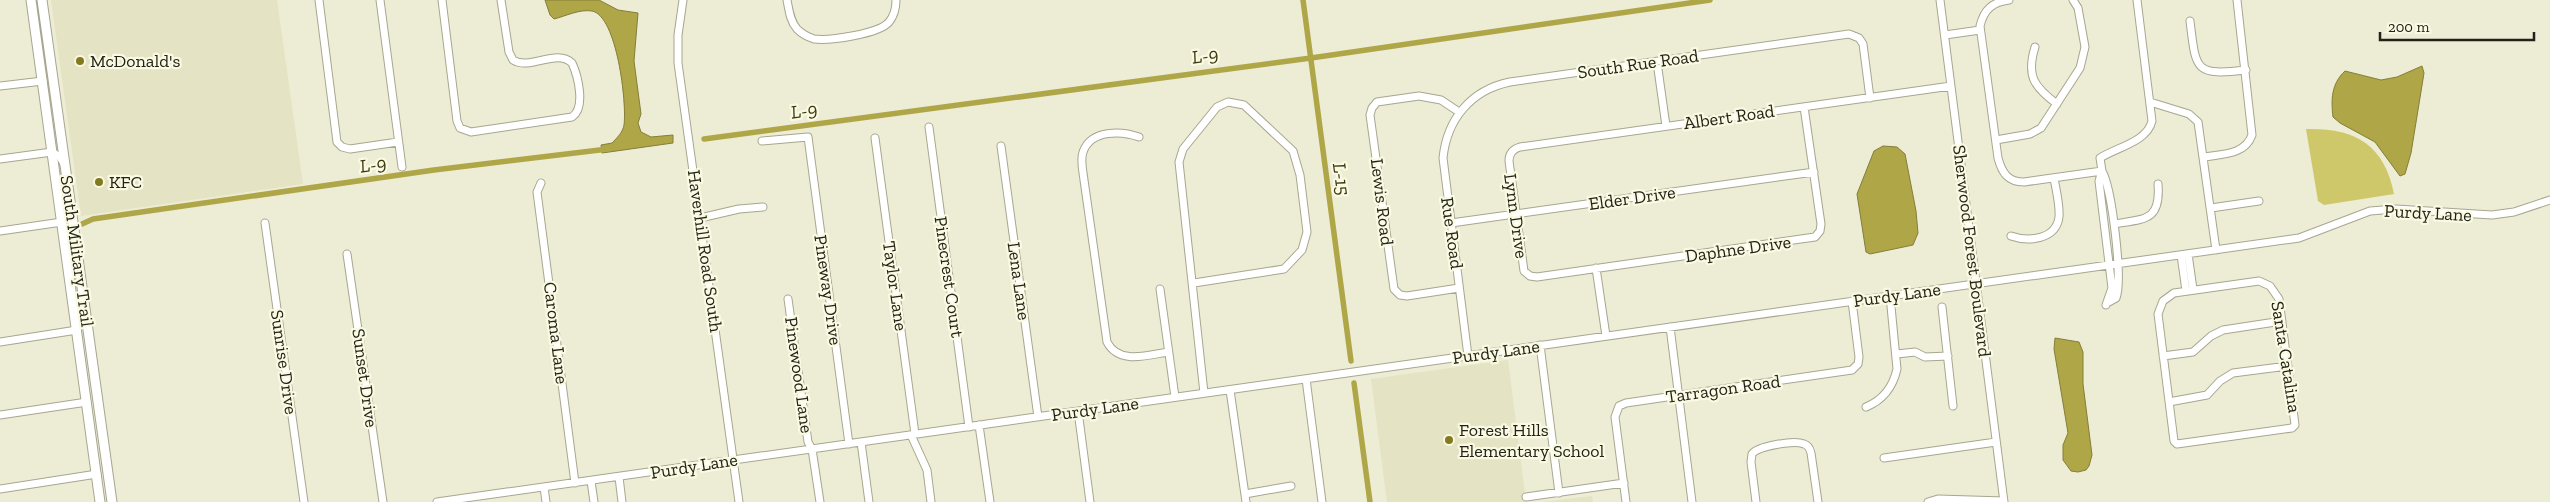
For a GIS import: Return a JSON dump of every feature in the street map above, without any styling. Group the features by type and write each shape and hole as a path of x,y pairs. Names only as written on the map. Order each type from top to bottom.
{"main road":[{"name":"South Military Trail","path":"31,0 100,502"},
{"name":"South Military Trail","path":"42,0 112,502"},
{"path":"50,137 63,148"},
{"path":"66,255 71,265 80,271"},
{"path":"70,285 79,291 84,299"},
{"path":"84,382 88,391 97,396"},
{"path":"87,402 94,410 97,432 104,447"}],"street":[{"path":"319,0 337,142 342,147 350,149 398,142"},
{"path":"380,0 402,167"},
{"path":"442,0 457,121 463,130 471,132 569,118 576,115 580,104 572,63 562,58 523,63 513,60 509,52 501,0"},
{"name":"Haverhill Road South","path":"683,0 678,35 678,63 739,502"},
{"path":"788,0 792,21 805,36 820,39 875,31 890,22 895,10 896,0"},
{"name":"Sherwood Forest Boulevard","path":"1940,0 2004,502"},
{"path":"2009,0 1995,3 1989,7 1982,18 1980,30 2000,166 2009,178 2024,182 2102,171"},
{"path":"1996,140 2038,130 2080,68 2084,56 2079,12 2073,0"},
{"path":"2113,265 2114,224 2107,180 2102,171 2100,158 2147,132 2152,117 2137,0"},
{"path":"2204,157 2240,150 2251,139 2253,128 2237,0"},
{"path":"2190,21 2194,55 2202,68 2216,73 2246,70"},
{"path":"1945,35 1980,30"},
{"name":"South Rue Road","path":"1459,112 1480,94 1503,84 1852,34 1859,38 1863,44 1870,98"},
{"path":"2035,47 2031,60 2034,81 2039,91 2057,104"},
{"path":"1656,62 1666,126"},
{"path":"0,86 43,81"},
{"name":"Albert Road","path":"1510,154 1520,147 1951,86"},
{"name":"Lewis Road","path":"1459,112 1441,100 1426,96 1381,101 1372,108 1370,115 1393,286 1400,295 1407,296 1459,288"},
{"path":"1194,283 1284,268 1298,256 1307,236 1300,175 1293,151 1244,105 1236,102 1224,103 1214,110 1183,150 1180,157 1179,174 1194,283 1192,292 1204,393"},
{"path":"2150,102 2189,114 2199,126 2216,250"},
{"name":"Daphne Drive","path":"1530,276 1537,277 1815,237 1820,231 1821,224 1804,107"},
{"name":"Rue Road","path":"1459,112 1447,137 1443,158 1468,356"},
{"name":"Pinecrest Court","path":"929,127 969,427"},
{"path":"1140,137 1126,132 1106,134 1089,142 1082,155 1084,180 1107,342 1114,351 1124,356 1133,357 1168,352"},
{"name":"Pineway Drive","path":"762,141 808,136 849,444"},
{"name":"Taylor Lane","path":"875,138 913,434 927,470 931,502"},
{"name":"Lena Lane","path":"1001,146 1038,417"},
{"path":"0,159 52,152 60,156 66,168"},
{"name":"Lynn Drive","path":"1510,154 1509,161 1523,267 1530,276"},
{"path":"2102,171 2099,181 2118,292 2112,302 2106,304"},
{"name":"Elder Drive","path":"1451,223 1814,172"},
{"path":"2011,236 2034,239 2045,236 2053,228 2059,215 2054,178"},
{"name":"Caroma Lane","path":"541,183 537,192 575,483"},
{"path":"2114,224 2146,218 2152,214 2159,201 2158,184"},
{"name":"Purdy Lane","path":"438,502 463,500 913,434 2303,237 2350,217 2370,211 2396,209 2492,215 2514,212 2550,200"},
{"path":"2211,208 2259,201"},
{"path":"700,218 739,209 763,207"},
{"path":"0,231 62,222"},
{"name":"Sunrise Drive","path":"265,223 304,502"},
{"name":"Sunset Drive","path":"347,254 383,502"},
{"path":"2184,254 2190,290"},
{"path":"1596,268 1606,336"},
{"name":"Santa Catalina","path":"2263,282 2273,288 2278,295 2282,321 2295,422 2292,428 2177,444 2174,441 2158,314 2159,308 2171,294 2190,290 2263,282"},
{"path":"1160,289 1175,397"},
{"path":"1866,407 1881,398 1891,387 1898,369 1890,296"},
{"name":"Pinewood Lane","path":"788,300 808,442 812,449 820,502"},
{"name":"Tarragon Road","path":"1626,502 1615,416 1617,409 1626,403 1852,370 1858,364 1859,357 1852,301"},
{"path":"1942,307 1953,406"},
{"path":"2163,356 2193,352 2208,338 2223,330 2282,321"},
{"path":"1670,327 1692,502"},
{"path":"0,342 77,330"},
{"path":"1540,346 1559,493"},
{"path":"1897,354 1915,352 1925,357 1948,356"},
{"path":"2170,402 2207,395 2220,381 2233,374 2288,366"},
{"path":"1306,379 1322,502"},
{"path":"1230,390 1246,502"},
{"path":"0,415 87,402"},
{"path":"1078,411 1090,502"},
{"path":"979,425 990,502"},
{"path":"861,442 869,502"},
{"path":"1884,458 1996,442"},
{"path":"1756,502 1751,462 1752,454 1762,447 1804,444 1811,453 1818,502"},
{"path":"0,489 96,474"},
{"path":"619,477 622,502"},
{"path":"591,481 594,502"},
{"path":"1526,497 1624,484"},
{"path":"1245,494 1291,486"},
{"path":"544,487 546,502"},
{"path":"1928,502 1938,499 2004,502"}],"shaded area":[{"path":"51,0 277,0 303,184 81,216"},
{"path":"545,0 599,0 618,10 638,13 634,61 641,114 638,123 641,132 651,137 673,135 673,143 602,153 601,145 612,143 618,137 624,125 622,81 614,43 601,16 592,11 587,11 554,19 550,15"},
{"path":"2422,66 2424,73 2411,153 2405,174 2400,176 2375,142 2340,123 2333,117 2333,92 2337,81 2345,71 2381,80 2397,77"},
{"path":"2306,129 2323,129 2339,132 2365,142 2375,151 2383,163 2394,194 2324,205 2318,201"},
{"path":"1883,146 1897,147 1905,154 1916,211 1918,233 1913,245 1870,254 1866,252 1857,194 1874,151"},
{"path":"2055,338 2079,342 2083,352 2083,384 2092,455 2086,470 2078,472 2071,471 2063,460 2063,445 2068,433 2054,349"},
{"name":"Forest Hills Elementary School","path":"1508,360 1526,502 1387,502 1371,379"},
{"name":"Forest Hills Elementary School","path":"1592,496 1593,502 1542,502"}],"waterway":[{"name":"L-15","path":"1303,0 1351,361"},
{"name":"L-9","path":"704,139 1311,58 1710,0"},
{"name":"L-9","path":"82,224 93,219 434,170 608,149"},
{"name":"L-15","path":"1354,383 1370,502"}],"place":[{"name":"McDonald's","path":"80,61"},
{"name":"KFC","path":"99,182"},
{"name":"Forest Hills Elementary School","path":"1449,440"}]}
